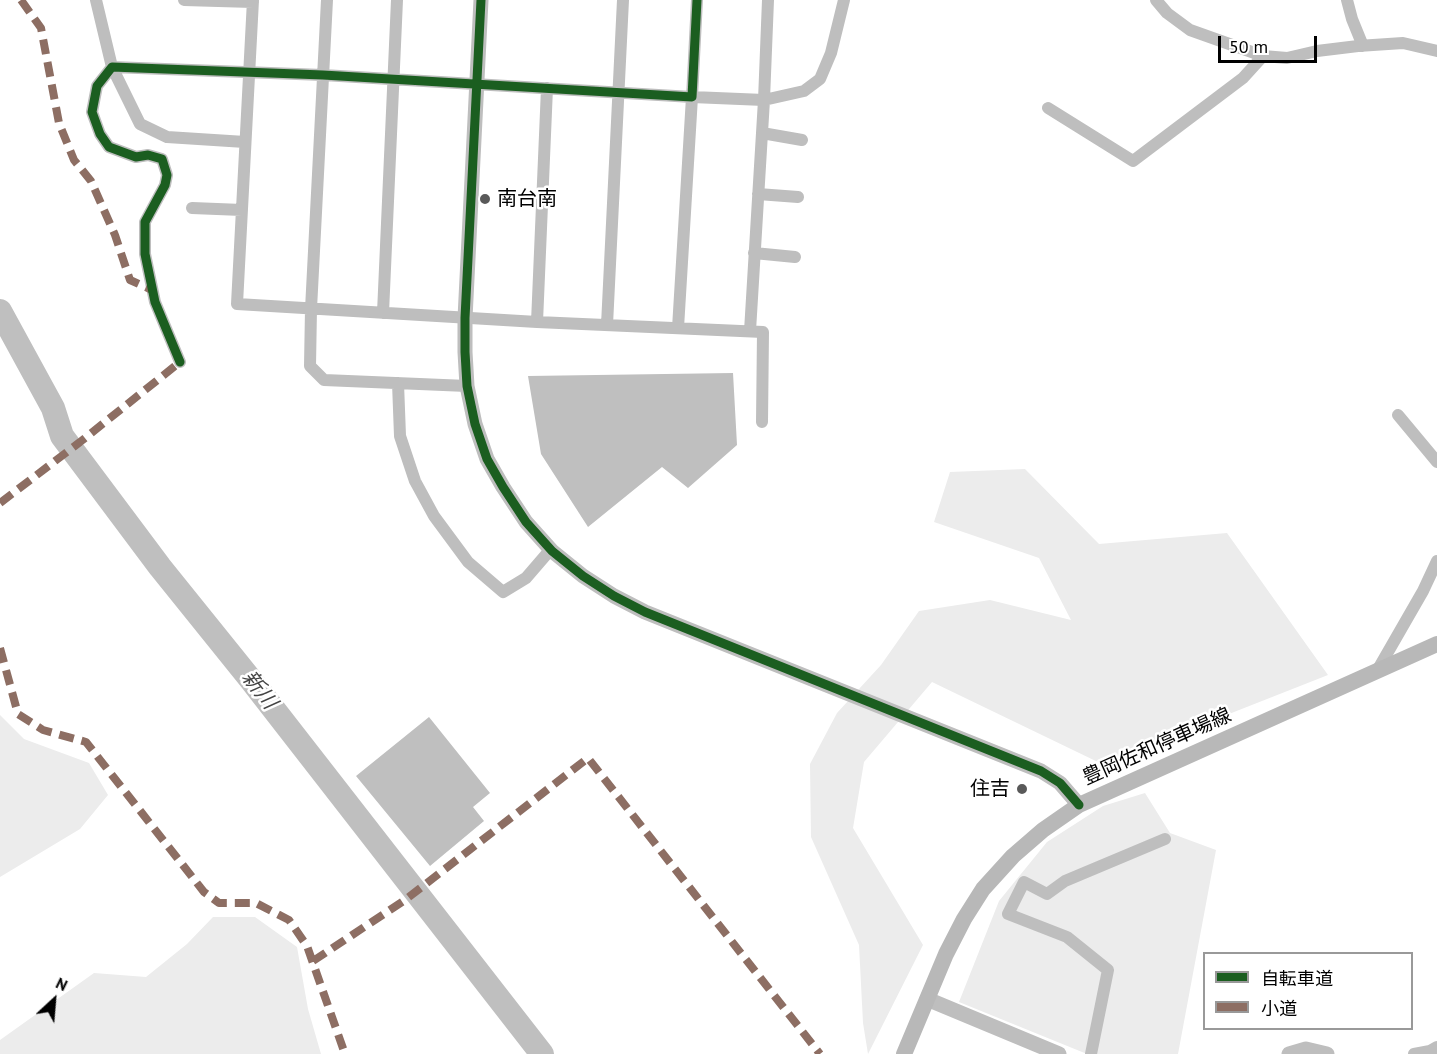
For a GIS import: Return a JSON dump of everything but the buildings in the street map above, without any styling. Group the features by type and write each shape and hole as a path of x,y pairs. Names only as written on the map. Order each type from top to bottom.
{"main road":[{"name":"豊岡佐和停車場線","path":"904,1054 950,945 964,919 983,890 1013,856 1043,830 1079,805 1437,644"}],"street":[{"path":"96,0 112,67 140,124 167,136 245,142"},
{"path":"184,0 253,1 237,304 537,322 763,332 762,422"},
{"path":"327,0 310,366 324,380 467,386"},
{"path":"383,313 397,0"},
{"path":"481,0 465,318 467,386 475,424 487,459 526,522 551,549 583,576 645,612 1041,771 1060,783 1079,805"},
{"path":"607,325 623,0"},
{"path":"678,328 697,0"},
{"path":"750,331 768,0"},
{"path":"112,67 323,75 764,100 804,91 820,79 831,53 844,0"},
{"path":"1156,0 1167,13 1190,30 1263,56 1287,58 1317,51 1404,43 1437,52"},
{"path":"1347,0 1363,46"},
{"path":"1048,108 1133,161 1243,78 1263,56"},
{"path":"112,67 98,86 92,112 100,134 109,147 136,157 148,155 162,159 167,175 165,185 145,222 145,254 155,302 180,362"},
{"path":"537,322 547,88"},
{"path":"762,134 802,140"},
{"path":"758,194 798,197"},
{"path":"192,208 242,210"},
{"path":"754,253 795,257"},
{"path":"398,383 400,436 415,481 434,516 468,562 503,592 526,578 551,549"},
{"path":"1398,415 1437,462"},
{"path":"1377,671 1423,591 1437,561"},
{"path":"1091,1054 1108,970 1067,937 1008,914 1024,882 1047,894 1065,881 1165,839"},
{"path":"927,999 1059,1054"},
{"path":"1414,1054 1437,1047"},
{"path":"1289,1054 1306,1049 1327,1054"}],"shaded area":[{"path":"733,373 737,445 688,488 662,467 588,527 541,454 528,376"},
{"path":"1025,469 1099,544 1227,533 1328,675 1102,764 932,682 864,762 853,828 923,945 868,1054 863,1023 859,945 811,837 810,764 837,713 881,665 919,611 990,600 1071,620 1039,558 934,522 950,472"},
{"path":"0,715 24,739 89,763 108,795 80,829 0,877"},
{"path":"429,717 490,793 473,807 484,821 430,866 356,776"},
{"path":"1145,793 1170,833 1216,850 1178,1054 1087,1054 959,1002 999,901 1047,842 1103,806"},
{"path":"213,917 255,917 297,947 308,1009 321,1054 0,1054 0,1040 94,973 146,977 187,944"}],"waterway":[{"name":"新川","path":"0,311 53,408 62,436 160,567 251,680 542,1054"}],"marked path":[{"path":"21,0 41,28 59,123 74,160 91,181 115,235 130,280 152,290"},
{"path":"0,503 180,362"},
{"path":"0,648 18,714 43,730 86,742 204,892 219,903 256,903 289,920 307,946 345,1054"},
{"path":"313,961 405,900 588,758 820,1054"}],"cycle path":[{"path":"481,0 465,318 467,386 475,424 487,459 526,522 552,551 583,576 645,612 1041,771 1060,783 1079,805"},
{"path":"180,362 155,302 145,254 145,222 165,185 167,175 162,159 148,155 136,157 109,147 100,134 92,112 97,86 112,67 323,75 692,97 697,0"}],"place":[{"name":"南台南","path":"485,199"},
{"name":"住吉","path":"1022,789"}]}
